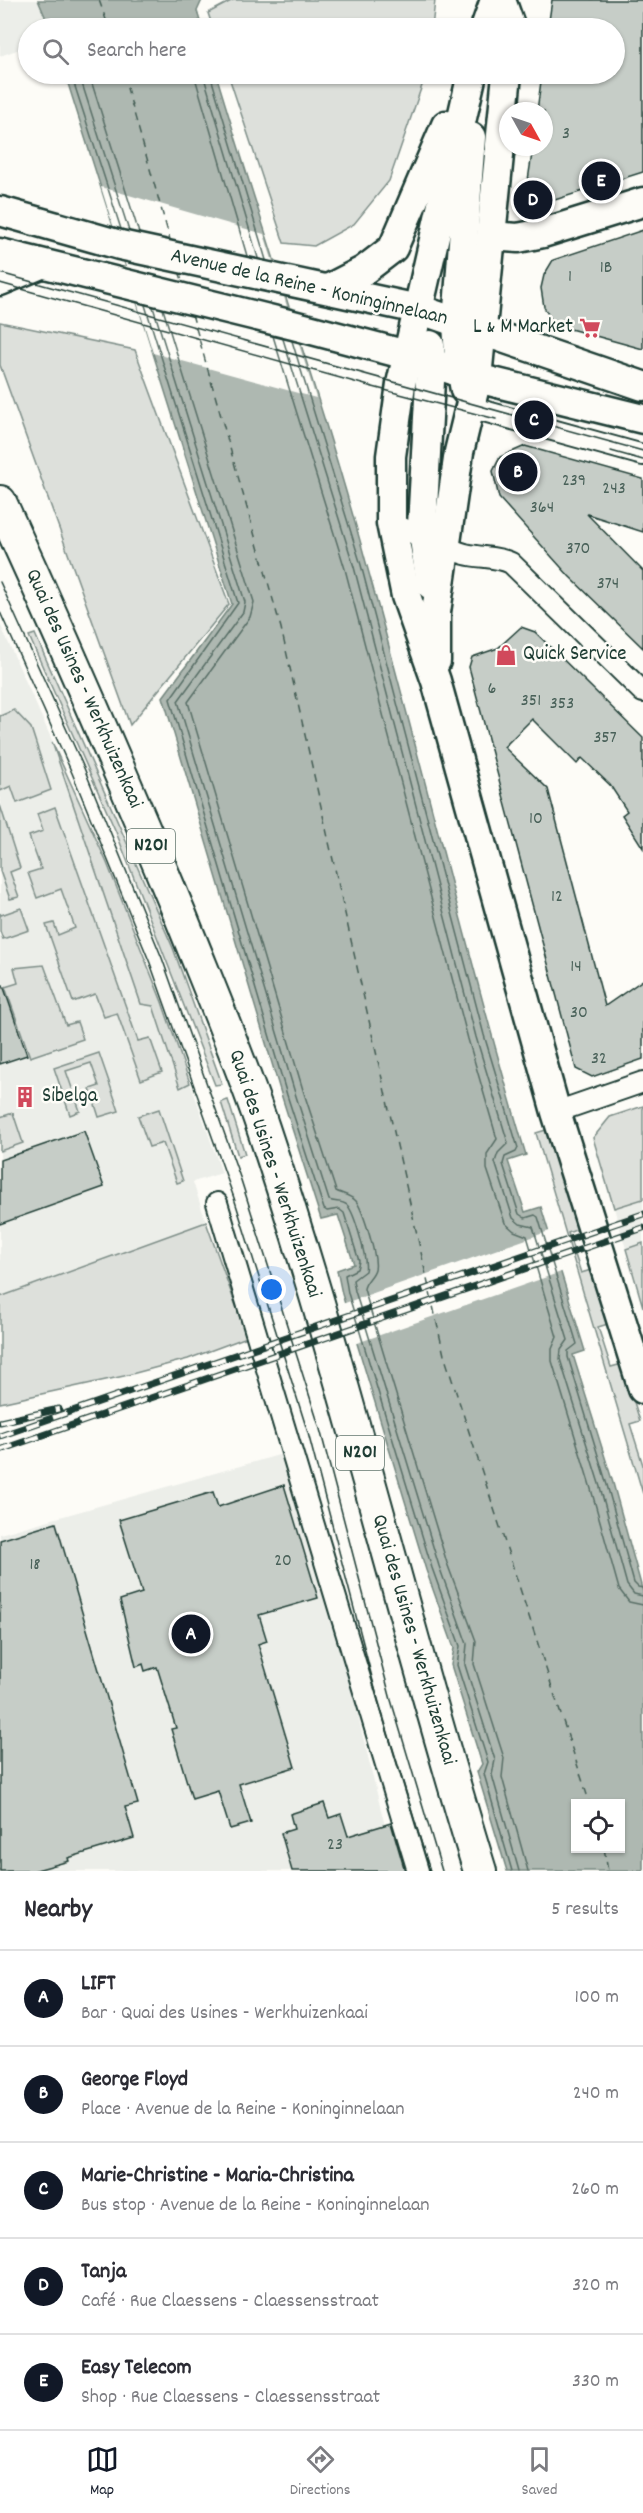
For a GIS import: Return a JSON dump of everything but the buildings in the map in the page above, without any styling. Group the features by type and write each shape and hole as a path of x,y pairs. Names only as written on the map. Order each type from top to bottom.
{"main road":[{"path":"489,18 495,0"},
{"path":"501,0 507,18"},
{"path":"328,290 363,271 393,248 467,84"},
{"path":"470,84 418,309 429,336 419,359 391,456 391,523 406,596 436,681 556,1112 643,1389"},
{"path":"433,542 459,452 469,407 469,326 465,243 472,84"},
{"path":"469,326 491,236 506,84"},
{"path":"491,236 518,238 543,233 643,202"},
{"name":"Avenue de la Reine - Koninginnelaan","path":"3,210 120,245 279,281 418,309 642,384"},
{"name":"Avenue de la Reine - Koninginnelaan","path":"0,253 293,325 419,359 469,376 643,419"},
{"path":"0,281 41,264"},
{"path":"419,359 422,501 433,542 436,681"},
{"name":"Quai des Usines - Werkhuizenkaai","path":"0,502 135,805 213,995 262,1126 323,1323 442,1747 480,1871"}],"street":[{"path":"469,407 643,455"},
{"path":"391,523 433,542 468,554 511,563 643,692"},
{"path":"556,1112 643,1082"},
{"path":"217,1203 418,1871"}],"shaded area":[{"path":"0,0 38,0 46,18 18,18 18,50 0,56"},
{"path":"233,0 435,0 433,18 210,18 208,13"},
{"path":"231,84 423,84 389,181 354,224 314,246 284,243"},
{"path":"0,322 135,350 229,604 130,725 0,365"},
{"path":"0,624 107,863 162,1002 222,1173 193,1182 206,1222 0,1297"},
{"path":"35,634 173,948 222,1084 215,1085 116,832 29,636"},
{"path":"14,710 31,728 51,790 17,803 11,786 0,791 0,716"},
{"path":"52,742 107,863 162,1002 190,1083 180,1088 153,1006 141,1004"},
{"path":"0,805 20,868 10,872 19,897 10,899 0,871"},
{"path":"55,807 138,1041 150,1038 162,1072 141,1080 117,1013 104,1017 95,994 73,1002 46,925 54,923 58,935 75,928 61,889 37,898 28,873 41,869 29,836 43,831 37,814"},
{"path":"21,908 29,930 3,939 0,931 0,913 1,915"},
{"path":"44,965 66,1025 77,1022 83,1039 30,1057 5,987 18,983 14,968"},
{"path":"99,1053 119,1111 99,1117 90,1089 99,1086 91,1063 66,1071 80,1111 70,1115 54,1068"},
{"path":"228,1100 245,1154 238,1156 221,1102"},
{"path":"643,1106 643,1199 614,1208 593,1138 610,1117"},
{"path":"159,1109 183,1181 177,1183 163,1143 149,1147 138,1116"},
{"path":"13,1113 23,1143 0,1151 0,1117"},
{"path":"546,1130 578,1229 568,1233 581,1273 591,1270 608,1324 598,1327 611,1367 622,1364 640,1421 630,1424 643,1465 643,1494 536,1133"},
{"path":"643,1199 643,1243 626,1249 614,1208"},
{"path":"206,1222 247,1337 188,1359 124,1376 0,1403 0,1297"},
{"path":"643,1243 643,1307 626,1249"},
{"path":"293,1451 396,1871 0,1871 0,1534"}],"water":[{"path":"38,0 202,0 197,11 199,18 46,18"},
{"path":"68,84 219,84 350,504 484,1008 526,1155 508,1161 525,1212 541,1207 585,1351 573,1355 613,1483 643,1592 643,1871 507,1871 477,1772 482,1764 451,1665 454,1648 426,1570 342,1294 337,1270 354,1264 338,1215 321,1219 282,1097 163,697 232,604"}],"pier":[{"path":"101,187 264,234 316,398 153,353"},
{"path":"552,1230 564,1271 354,1344 342,1304"}],"ferry route":[{"path":"99,0 105,18"},
{"path":"126,84 171,243"},
{"path":"179,271 183,283"},
{"path":"192,314 281,628 444,1355 588,1799"},
{"path":"605,1853 608,1871"}],"tram line":[{"path":"0,273 643,451"},
{"path":"0,283 496,419"},
{"path":"611,451 643,460"},
{"path":"0,582 84,768 162,958 241,1180 320,1429 391,1700 442,1871"},
{"path":"0,612 72,773 150,963 234,1198 308,1433 379,1704 430,1871"}],"railway":[{"path":"0,1436 643,1214"},
{"path":"0,1450 643,1228"},
{"path":"0,1422 59,1409"}],"place":[{"name":"Easy Telecom","path":"601,181"},
{"name":"Tanja","path":"533,200"},
{"name":"L & M Market","path":"590,328"},
{"name":"Marie-Christine - Maria-Christina","path":"534,420"},
{"name":"George Floyd","path":"518,472"},
{"name":"Quick Service","path":"506,655"},
{"name":"Sibelga","path":"25,1097"},
{"name":"LIFT","path":"191,1634"}]}
